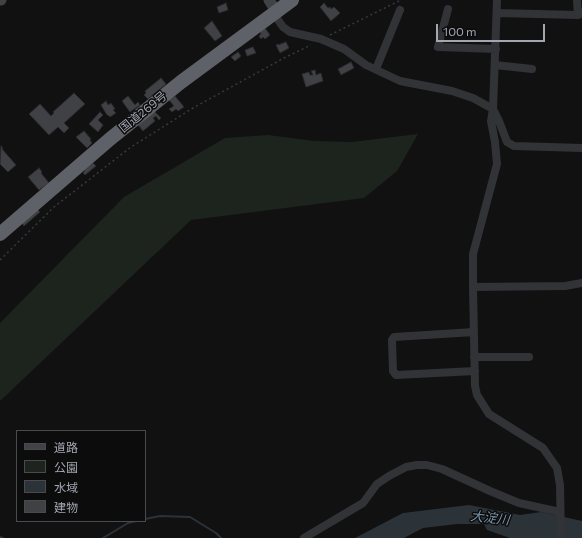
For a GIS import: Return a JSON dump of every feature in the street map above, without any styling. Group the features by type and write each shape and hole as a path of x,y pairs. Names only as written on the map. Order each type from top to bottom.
{"highway":[{"name":"国道269号","path":"0,234 110,139 273,5 292,0"}],"street":[{"path":"497,0 496,49 491,122 497,164 473,254 474,357 477,395 489,414 543,448 557,468 560,485 560,538"},
{"path":"497,13 580,14 577,0"},
{"path":"273,5 276,17 283,27 290,32 322,39 344,49 366,65 400,81 452,91 473,98 493,109 507,142 514,146 582,148"},
{"path":"448,9 438,47 496,49"},
{"path":"376,70 400,10"},
{"path":"495,65 532,69"},
{"path":"473,287 565,286 582,283"},
{"path":"474,332 394,337 392,340 393,371 396,375 475,372"},
{"path":"474,357 529,357"},
{"path":"304,538 363,503 377,484 389,476 406,467 417,465 427,465 442,469 519,503 560,512"}],"path":[{"path":"0,260 54,207 131,147 193,108 284,58 401,0"}],"green space":[{"path":"418,134 397,171 364,198 191,220 0,401 0,323 124,197 225,138 268,135 314,141 352,142"}],"water":[{"name":"大淀川","path":"469,505 520,515 541,512 582,521 582,538 510,538 487,530 484,524 457,524 423,528 404,538 355,538 403,513"}],"building":[{"path":"226,3 228,10 219,13 217,7"},
{"path":"324,3 328,8 330,7 331,9 334,7 340,13 331,21 320,7"},
{"path":"212,21 222,36 215,41 204,28"},
{"path":"265,28 270,35 265,39 263,37 261,39 259,36 261,34 260,32"},
{"path":"286,42 289,48 280,53 276,45"},
{"path":"253,47 256,53 247,56 245,50"},
{"path":"238,52 241,56 235,61 231,57"},
{"path":"351,62 354,68 341,75 338,69"},
{"path":"315,70 316,75 321,73 323,81 306,87 302,74 309,72 310,75 313,75 311,71"},
{"path":"161,78 166,84 148,99 144,95 146,93 145,91"},
{"path":"74,93 85,104 64,123 69,128 64,133 58,127 49,135 29,114 40,104 51,116 54,113 53,112"},
{"path":"128,96 135,105 138,102 140,105 130,112 122,101"},
{"path":"175,96 184,107 178,111 176,109 172,112 169,109 174,106 169,100"},
{"path":"106,101 108,105 111,103 115,109 113,110 116,113 110,117 101,105"},
{"path":"154,111 161,118 159,120 156,116 153,118 155,121 143,131 138,125"},
{"path":"100,112 103,115 98,120 103,125 98,132 89,124"},
{"path":"84,131 91,139 90,140 92,143 87,148 76,137"},
{"path":"1,146 16,165 8,172 0,164"},
{"path":"93,163 96,166 85,175 83,173 85,171 84,170"},
{"path":"39,168 49,183 39,190 28,177"},
{"path":"37,209 40,212 24,226 21,222"}],"waterway":[{"path":"146,519 160,516 190,517 216,533 221,538"},
{"path":"103,538 132,522"}]}
